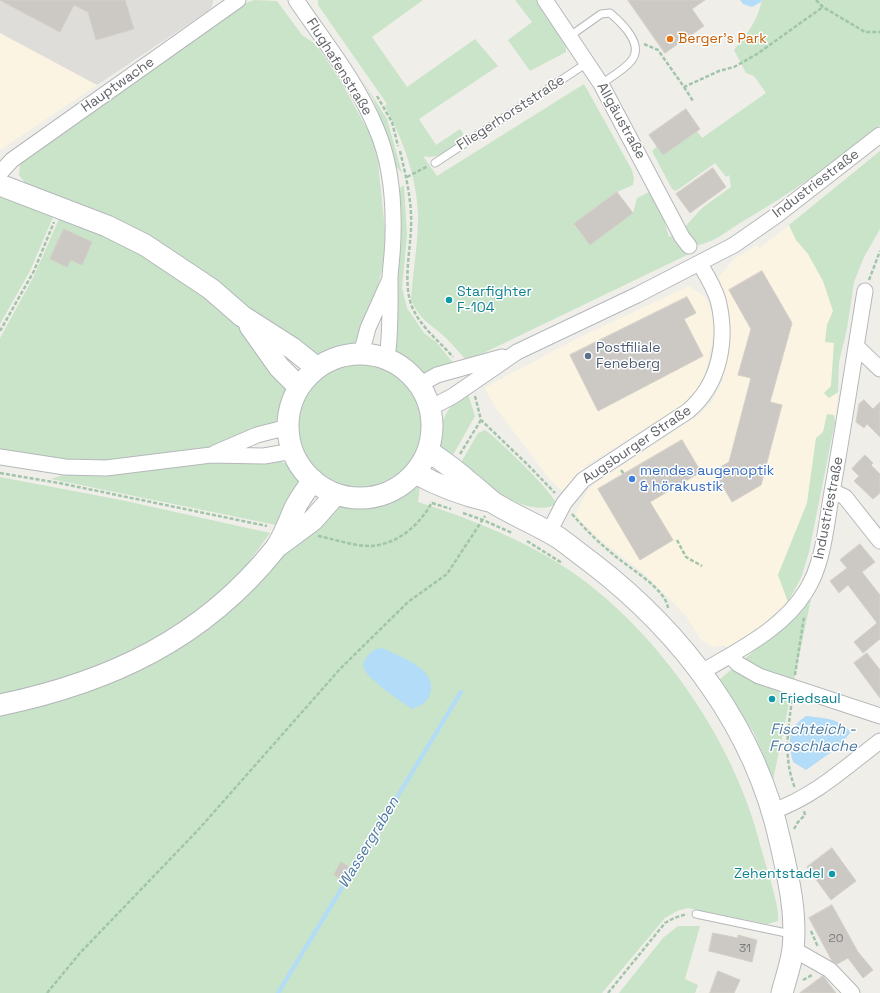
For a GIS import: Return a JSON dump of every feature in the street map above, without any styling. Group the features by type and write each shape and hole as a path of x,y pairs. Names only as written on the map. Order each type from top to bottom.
{"street":[{"name":"Hauptwache","path":"0,173 12,160 238,0"},
{"name":"Flughafenstraße","path":"296,0 360,94 377,129 392,193 394,235 390,278 391,330 387,359"},
{"name":"Allgäustraße","path":"545,0 602,84 682,237 689,246"},
{"name":"Industriestraße","path":"430,408 453,396 517,352 700,264 734,245 777,215 880,135"},
{"path":"0,184 107,226 145,245 210,289 242,316 292,348 317,368"},
{"name":"Augsburger Straße","path":"548,532 564,503 583,480 688,411 701,400 711,384 717,366 723,330 716,295 700,264"},
{"name":"Flughafenstraße","path":"362,354 368,328 390,278"},
{"name":"Industriestraße","path":"702,672 730,656 773,627 795,606 806,592 813,578 818,562 832,491 865,291"},
{"path":"242,316 279,367 299,387"},
{"path":"856,346 880,369"},
{"name":"Industriestraße","path":"418,385 437,375 517,352"},
{"path":"362,354 387,359 409,373 418,385 430,408 432,432 428,451 415,473 396,488 369,498 350,498 336,494 312,480 300,467 292,451 288,427 289,411 294,396 299,387 317,368 333,359 362,354"},
{"path":"211,455 257,435 288,427"},
{"path":"0,457 65,467 106,468 211,455 264,456 292,451"},
{"path":"428,451 447,463 488,511"},
{"path":"415,473 436,484 466,496 488,511 548,532 617,582 671,635 702,672 724,705 745,742 773,811 788,876 792,903 793,942 782,993"},
{"path":"276,548 295,507 312,480"},
{"path":"832,491 845,497 880,541"},
{"path":"0,705 26,700 99,678 132,664 167,645 226,601 243,585 276,548 313,520 336,494"},
{"path":"730,656 738,664 759,676 880,716"},
{"path":"773,811 793,804 817,790 880,740"},
{"path":"793,942 830,970 852,993"}],"lane":[{"path":"570,36 601,14 610,13 630,35 636,46 635,55 631,62 602,84"},
{"name":"Fliegerhorststraße","path":"435,163 587,63"},
{"path":"696,914 793,942"}],"path":[{"path":"816,0 823,8 865,32 880,32"},
{"path":"684,87 719,70 734,67 757,54 823,8"},
{"path":"641,42 658,50 693,101"},
{"path":"407,177 435,163"},
{"path":"0,331 34,271 61,207"},
{"path":"865,291 880,251"},
{"path":"472,389 481,420 558,496"},
{"path":"460,455 481,420"},
{"path":"0,473 59,483 267,526"},
{"path":"318,536 368,546 386,544 411,529 425,516 434,498"},
{"path":"432,503 454,510"},
{"path":"461,512 488,511 518,536"},
{"path":"47,993 80,953 199,829 340,669 408,602 447,574 488,511"},
{"path":"571,512 588,532 653,586 668,601"},
{"path":"525,540 564,564"},
{"path":"677,540 686,557 702,566"},
{"path":"608,993 665,923 685,914 696,914"}],"shaded area":[{"path":"0,0 213,1 212,7 208,11 97,85 0,33"},
{"path":"0,33 97,85 0,150"},
{"path":"789,225 796,240 808,254 823,281 833,311 827,325 825,342 834,342 831,386 824,393 829,398 838,392 835,422 834,415 827,415 823,432 816,438 807,503 778,575 788,602 757,630 728,647 723,645 713,647 701,640 686,616 645,574 599,539 579,520 576,513 587,491 597,482 699,415 713,400 724,378 718,377 729,320 719,277 734,259 756,245 760,248"},
{"path":"689,286 705,297 713,315 716,328 704,378 699,390 687,402 587,465 562,491 547,476 496,408 484,388 578,338"}],"green space":[{"path":"254,0 277,1 302,35 314,43 320,50 343,85 372,138 378,162 385,230 384,262 377,289 369,316 356,342 350,349 337,351 322,358 300,347 25,183 19,175 20,165 27,157 248,2"},
{"path":"318,0 423,0 372,37 407,87 475,39 498,66 419,119 436,145 460,129 463,133 463,139 440,155 434,157 423,156 437,176 584,84 632,170 634,178 633,185 617,192 574,225 590,245 633,213 637,198 649,192 660,207 669,237 676,233 689,254 467,361 446,338 421,317 411,299 418,216 415,187 408,159 398,132 385,106 387,104 318,5"},
{"path":"515,0 538,0 566,47 566,52 530,71 508,40 532,22"},
{"path":"762,0 880,0 880,125 830,165 794,189 718,237 706,243 694,246 684,228 702,208 731,187 729,175 726,177 715,163 676,191 672,189 652,151 657,146 663,155 697,131 702,138 766,93 754,76 746,73 734,50 755,20"},
{"path":"361,78 387,119 402,173 393,163 373,99"},
{"path":"880,151 880,229 864,257 854,282 847,329 839,362 838,392 829,398 824,393 831,386 834,343 825,342 827,325 833,311 823,281 808,254 796,240 789,225"},
{"path":"404,185 407,235 402,288 407,308 424,333 436,342 456,366 419,377 397,356 394,348 400,223 399,189"},
{"path":"0,190 56,210 30,271 0,324"},
{"path":"62,212 131,244 234,318 285,384 285,407 278,419 270,425 255,432 220,445 183,454 146,460 109,463 82,463 0,452 0,338 34,276"},
{"path":"366,362 391,369 406,381 418,396 424,414 424,440 418,458 406,473 391,485 373,491 354,492 329,485 314,473 302,458 296,440 295,421 302,396 314,381 329,369 347,363"},
{"path":"468,394 475,416 453,455 447,459 437,443 444,419 449,409"},
{"path":"827,414 834,415 835,422 809,552 801,578 788,602 778,575 807,503 816,438 823,432"},
{"path":"485,430 537,479 554,499 556,504 545,508 533,507 519,503 492,489 459,466 478,433"},
{"path":"265,459 287,464 294,471 299,483 281,526 51,479 75,471 150,468"},
{"path":"0,477 121,500 270,533 228,591 196,617 123,660 0,699"},
{"path":"420,486 418,502 478,523 517,540 572,572 604,597 635,626 664,659 690,694 713,731 733,770 749,809 769,875 777,907 778,921 767,924 688,908 677,911 665,918 602,993 0,993 0,713 68,697 273,565 338,503 358,506 380,504 397,497 409,489"},
{"path":"811,599 773,780 754,733 727,696 720,679 776,633"},
{"path":"678,926 700,926 685,979 698,985 695,993 619,993 663,938"}],"water":[{"path":"740,0 762,0 752,7 743,4"},
{"path":"383,648 416,665 429,678 431,685 430,694 423,704 412,709 369,676 363,663 372,651"},
{"name":"Fischteich - Froschlache","path":"806,716 836,721 851,732 837,748 806,770 793,762 790,748 790,736 795,726"}],"building":[{"path":"0,0 125,0 134,29 96,40 88,12 74,5 60,32"},
{"name":"Berger's Park","path":"628,0 705,0 692,9 704,26 665,53"},
{"path":"686,109 700,129 663,155 649,135"},
{"path":"713,168 726,187 690,213 676,194"},
{"path":"617,192 633,213 590,245 574,224"},
{"path":"64,229 92,242 82,265 71,260 67,267 50,259"},
{"path":"762,271 792,323 770,402 782,405 761,485 732,502 714,471 729,462 751,378 738,375 751,329 729,290"},
{"path":"687,297 696,313 684,319 703,356 598,411 570,355"},
{"path":"864,400 873,409 880,402 880,437 867,424 864,428 856,422 859,404"},
{"path":"682,440 701,472 650,502 673,540 640,560 598,489"},
{"path":"865,455 873,463 871,465 880,474 880,493 873,499 854,481 859,476 852,469"},
{"path":"860,544 875,562 862,572 880,595 880,639 863,653 854,642 877,623 848,585 839,593 830,581 847,568 840,560"},
{"path":"867,653 880,670 880,698 854,663"},
{"name":"Zehentstadel","path":"832,848 856,881 831,900 807,867"},
{"path":"341,862 351,868 343,880 334,875"},
{"path":"832,905 858,952 873,970 863,978 848,958 837,964 832,961 809,918"},
{"path":"713,933 738,938 738,935 757,940 752,962 709,951"},
{"path":"718,971 740,980 734,993 710,993"},
{"path":"823,976 836,993 800,993"}],"waterway":[{"name":"Wassergraben","path":"278,993 461,692"}],"place":[{"name":"Berger's Park","path":"670,39"},
{"name":"Starfighter F-104","path":"449,300"},
{"name":"Postfiliale Feneberg","path":"588,356"},
{"name":"mendes augenoptik & hörakustik","path":"632,479"},
{"name":"Friedsaul","path":"772,699"},
{"name":"Zehentstadel","path":"832,874"}]}
